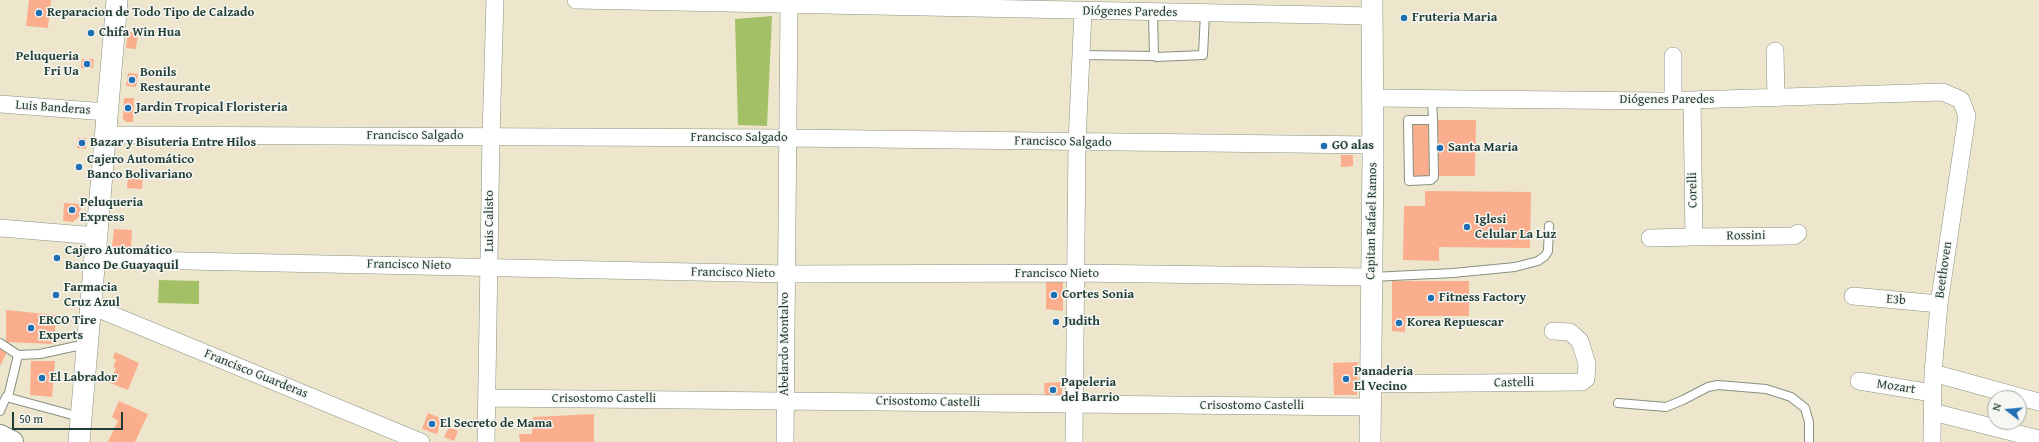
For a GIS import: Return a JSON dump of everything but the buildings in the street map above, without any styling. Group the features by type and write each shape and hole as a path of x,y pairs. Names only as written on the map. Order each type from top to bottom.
{"main road":[{"path":"0,436 12,442"}],"street":[{"path":"79,442 117,0"},
{"name":"Luis Calisto","path":"486,442 491,136 495,0"},
{"name":"Diógenes Paredes","path":"576,0 1205,13 1372,8"},
{"name":"Abelardo Montalvo","path":"785,442 789,5"},
{"name":"Capitan Rafael Ramos","path":"1370,442 1373,144 1372,8"},
{"path":"1074,442 1077,142 1083,11"},
{"path":"1775,51 1776,98"},
{"path":"1673,56 1673,100"},
{"name":"Diógenes Paredes","path":"1372,98 1692,100 1943,92 1961,100"},
{"name":"Corelli","path":"1692,100 1694,237"},
{"name":"Beethoven","path":"1932,442 1933,373 1939,304 1967,116 1961,100"},
{"name":"Luis Banderas","path":"0,104 107,112"},
{"name":"Francisco Salgado","path":"105,135 788,138 1373,144"},
{"path":"0,228 96,236"},
{"name":"Rossini","path":"1694,237 1794,236 1798,233"},
{"path":"1650,238 1694,237"},
{"name":"Francisco Nieto","path":"95,259 490,266 786,274 1076,273 1371,277"},
{"name":"E3b","path":"1853,296 1939,304"},
{"name":"Francisco Guarderas","path":"91,306 421,442"},
{"name":"Castelli","path":"1370,384 1582,382 1586,379 1587,364 1580,341 1570,332 1553,331"},
{"path":"1933,373 2039,402"},
{"name":"Mozart","path":"1859,381 1932,393"},
{"name":"Crisostomo Castelli","path":"487,398 1370,406"},
{"path":"1932,412 2039,439"}],"lane":[{"path":"1152,12 1154,56"},
{"path":"1081,55 1156,57 1203,55 1205,13"},
{"path":"1432,99 1433,120 1434,177 1431,180 1409,181 1408,120 1433,120"},
{"path":"1371,277 1453,273 1515,266 1538,261 1545,256 1548,251 1549,226"},
{"path":"0,343 18,355 40,354 87,344"},
{"path":"0,411 18,355"},
{"path":"1618,403 1666,407 1708,387 1718,385 1766,389 1791,397 1805,408 1809,422 1809,442"},
{"path":"4,396 81,418"}],"green space":[{"path":"772,16 767,126 738,125 735,19"},
{"path":"159,280 199,281 199,304 158,303"}],"place":[{"name":"Reparacion de Todo Tipo de Calzado","path":"39,13"},
{"name":"Fruteria Maria","path":"1404,18"},
{"name":"Chifa Win Hua","path":"91,33"},
{"name":"Peluqueria Fri Ua","path":"87,64"},
{"name":"Bonils Restaurante","path":"132,80"},
{"name":"Jardin Tropical Floristeria","path":"128,108"},
{"name":"Bazar y Bisuteria Entre Hilos","path":"82,143"},
{"name":"GO alas","path":"1324,146"},
{"name":"Santa Maria","path":"1440,148"},
{"name":"Cajero Automático Banco Bolivariano","path":"79,167"},
{"name":"Peluqueria Express","path":"72,210"},
{"name":"Iglesi Celular La Luz","path":"1467,227"},
{"name":"Cajero Automático Banco De Guayaquil","path":"57,258"},
{"name":"Farmacia Cruz Azul","path":"56,295"},
{"name":"Cortes Sonia","path":"1054,295"},
{"name":"Fitness Factory","path":"1431,298"},
{"name":"Judith","path":"1056,322"},
{"name":"Korea Repuescar","path":"1399,323"},
{"name":"ERCO Tire Experts","path":"31,328"},
{"name":"El Labrador","path":"42,378"},
{"name":"Panaderia El Vecino","path":"1346,379"},
{"name":"Papeleria del Barrio","path":"1053,390"},
{"name":"El Secreto de Mama","path":"432,424"}]}
